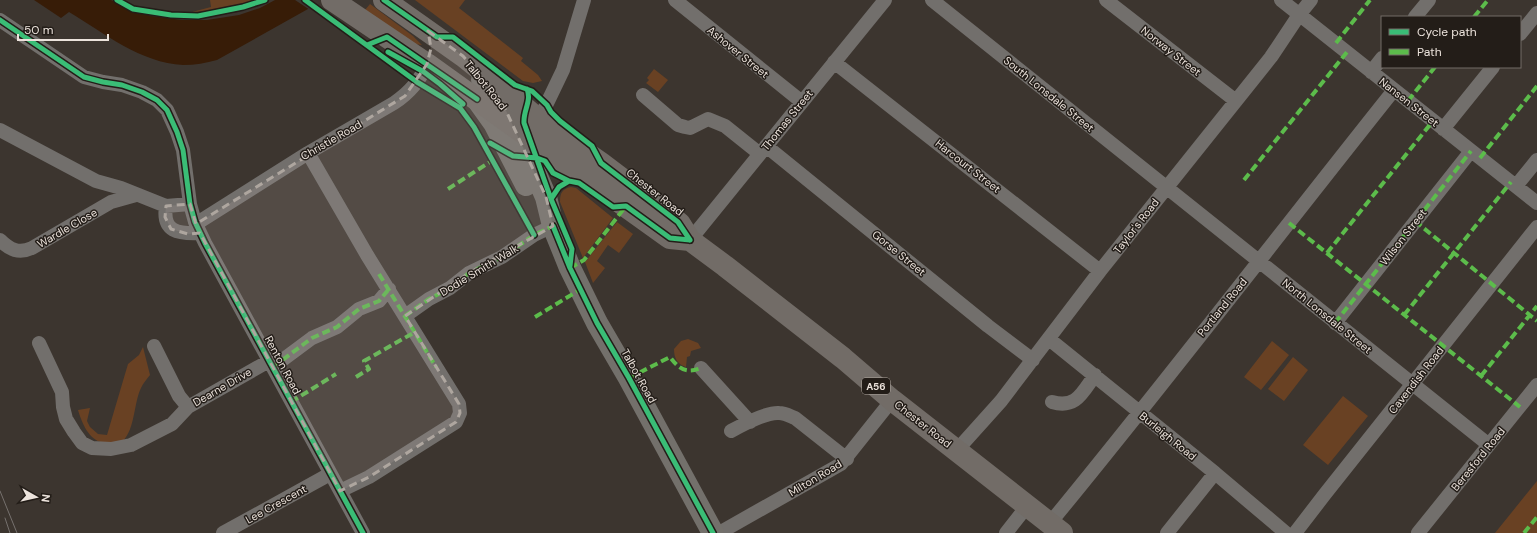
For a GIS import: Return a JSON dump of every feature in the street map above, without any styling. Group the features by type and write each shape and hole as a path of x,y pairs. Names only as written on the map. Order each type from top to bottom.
{"highway":[{"name":"Chester Road","path":"384,0 463,56 539,120 601,163 678,222 690,240 831,349 892,400 1056,528"},
{"path":"339,5 427,64 667,236 670,238 690,240"},
{"name":"Christie Road","path":"427,64 431,48 428,31"},
{"path":"539,120 538,130 540,145"}],"main road":[{"name":"Talbot Road","path":"463,56 502,102 516,128 546,197 553,226 570,268 597,323 629,378 713,533"},
{"name":"Talbot Road","path":"477,100 494,122 536,203 553,226"}],"street":[{"path":"539,120 563,70 584,0"},
{"name":"Ashover Street","path":"675,0 766,75 802,102"},
{"name":"Thomas Street","path":"690,240 885,0"},
{"name":"South Lonsdale Street","path":"932,0 1166,188"},
{"name":"Norway Street","path":"1106,0 1236,101"},
{"name":"Nansen Street","path":"1281,0 1537,203"},
{"name":"Taylor's Road","path":"957,450 1001,401 1100,271 1271,57 1299,15 1311,0"},
{"path":"1416,16 1429,0"},
{"path":"1521,33 1537,13"},
{"name":"Renton Road","path":"0,20 84,77 122,85 142,92 156,100 167,110 181,144 190,204 198,227 363,533"},
{"path":"1371,72 1381,59"},
{"name":"Harcourt Street","path":"834,62 1100,271"},
{"name":"Christie Road","path":"198,227 202,220 308,153 405,96 417,82 427,64"},
{"path":"1443,129 1492,68"},
{"name":"Portland Road","path":"1056,528 1140,413 1394,90"},
{"name":"Gorse Street","path":"643,95 678,125 690,128 708,119 726,126 763,150 1032,360"},
{"path":"0,130 96,181 121,188 166,206 190,204"},
{"name":"Wilson Street","path":"1335,323 1471,151"},
{"path":"308,153 379,274 459,404 460,413 456,422 369,477 340,491"},
{"path":"1516,186 1537,160"},
{"name":"North Lonsdale Street","path":"1166,188 1489,446"},
{"name":"Wardle Close","path":"0,240 14,251 24,251 32,248 111,202 136,195"},
{"path":"166,206 165,217 167,225 171,229 188,234 198,227"},
{"name":"Dodie Smith Walk","path":"405,316 429,299 450,288 469,273 502,257 534,235 553,226"},
{"name":"Cavendish Road","path":"1295,533 1537,227"},
{"name":"Dearne Drive","path":"39,343 62,392 63,407 66,419 82,443 92,448 111,450 131,445 172,424 188,407 271,364 312,338 337,327 359,309 379,301 389,289"},
{"name":"Burleigh Road","path":"1049,339 1215,473 1286,533"},
{"path":"154,346 179,396 188,407"},
{"path":"701,368 750,422"},
{"path":"1052,402 1060,404 1072,403 1080,396 1095,375"},
{"name":"Beresford Road","path":"1418,533 1537,385"},
{"name":"Milton Road","path":"719,533 835,469 847,459 892,400"},
{"path":"731,431 750,422 773,414 785,414 795,418 847,459"},
{"path":"1167,533 1215,473"},
{"name":"Lee Crescent","path":"223,533 330,474"},
{"path":"1006,533 1028,505"}],"highlighted area":[{"path":"428,31 463,56 502,102 546,197 553,226 469,273 405,316 459,404 460,413 456,422 369,477 340,491 200,233 188,234 171,229 165,217 166,206 190,204 196,224 405,96 427,64 431,48"}],"shaded area":[{"path":"34,0 111,0 130,9 151,16 182,20 207,20 239,15 260,8 275,0 324,0 217,60 200,64 183,65 152,59 138,53 123,46 69,12 61,18"},
{"path":"210,0 261,0 211,11 192,12 211,7"},
{"path":"415,0 465,0 459,8 523,58 521,61 538,75 542,81 533,83 523,81"},
{"path":"370,4 413,36 422,45 414,44 365,10"},
{"path":"654,69 668,80 658,92 646,83 649,80 647,78"},
{"path":"571,187 576,188 613,218 583,258 560,202 562,192"},
{"path":"617,222 633,234 619,253 608,245 597,261 605,268 593,283 585,262"},
{"path":"688,339 698,343 701,348 691,351 690,356 687,357 686,367 680,364 677,360 674,349 681,341"},
{"path":"1272,341 1289,355 1261,390 1244,377"},
{"path":"143,347 150,375 143,384 139,394 130,430 121,443 111,444 98,441 86,430 78,410 90,408 87,421 90,427 98,434 107,435 128,364 139,355"},
{"path":"1293,357 1308,370 1284,401 1268,389"},
{"path":"1343,396 1368,416 1328,465 1303,445"},
{"path":"1537,481 1537,533 1495,533"}],"pier":[{"path":"295,0 326,0 310,10"}],"tram line":[{"path":"0,491 17,533"},
{"path":"5,518 10,533"}],"marked path":[{"path":"1336,43 1370,0"},
{"path":"1475,16 1488,0"},
{"path":"1244,180 1347,52"},
{"path":"1408,101 1434,68"},
{"path":"1480,158 1537,86"},
{"path":"1327,253 1433,121"},
{"path":"1335,323 1471,151"},
{"path":"448,189 493,160"},
{"path":"1404,315 1511,182"},
{"path":"570,268 584,260 626,206"},
{"path":"1415,221 1537,321"},
{"path":"1289,223 1520,407"},
{"path":"405,316 429,299 450,288 469,273 502,257 534,235 553,226"},
{"path":"379,274 436,367"},
{"path":"273,367 312,338 337,327 359,309 379,301 389,289"},
{"path":"535,317 581,289"},
{"path":"1481,376 1537,306"},
{"path":"356,377 369,369 364,361 415,332"},
{"path":"629,378 670,357 683,369 696,370 701,368"},
{"path":"291,402 336,374"},
{"path":"1524,533 1537,517"}],"cycle path":[{"path":"117,0 133,9 171,15 198,16 243,7 265,0"},
{"path":"305,0 417,82 460,108 474,127 534,235"},
{"path":"384,0 437,37 453,37 515,85 532,91 547,105 551,112 560,121 592,146 601,163 678,222 690,240"},
{"path":"0,20 84,77 122,85 142,92 157,100 167,110 183,150 190,204 195,222 363,533"},
{"path":"367,45 387,37 477,99"},
{"path":"388,52 424,72 463,104"},
{"path":"527,89 528,102 524,123 551,199 572,249 570,266"},
{"path":"490,143 513,156 537,158 545,161 553,173 569,181"},
{"path":"551,199 559,187 569,181 579,183 613,207 626,206 670,238 690,240"},
{"path":"553,226 570,268 597,323 629,378 713,533"}]}
